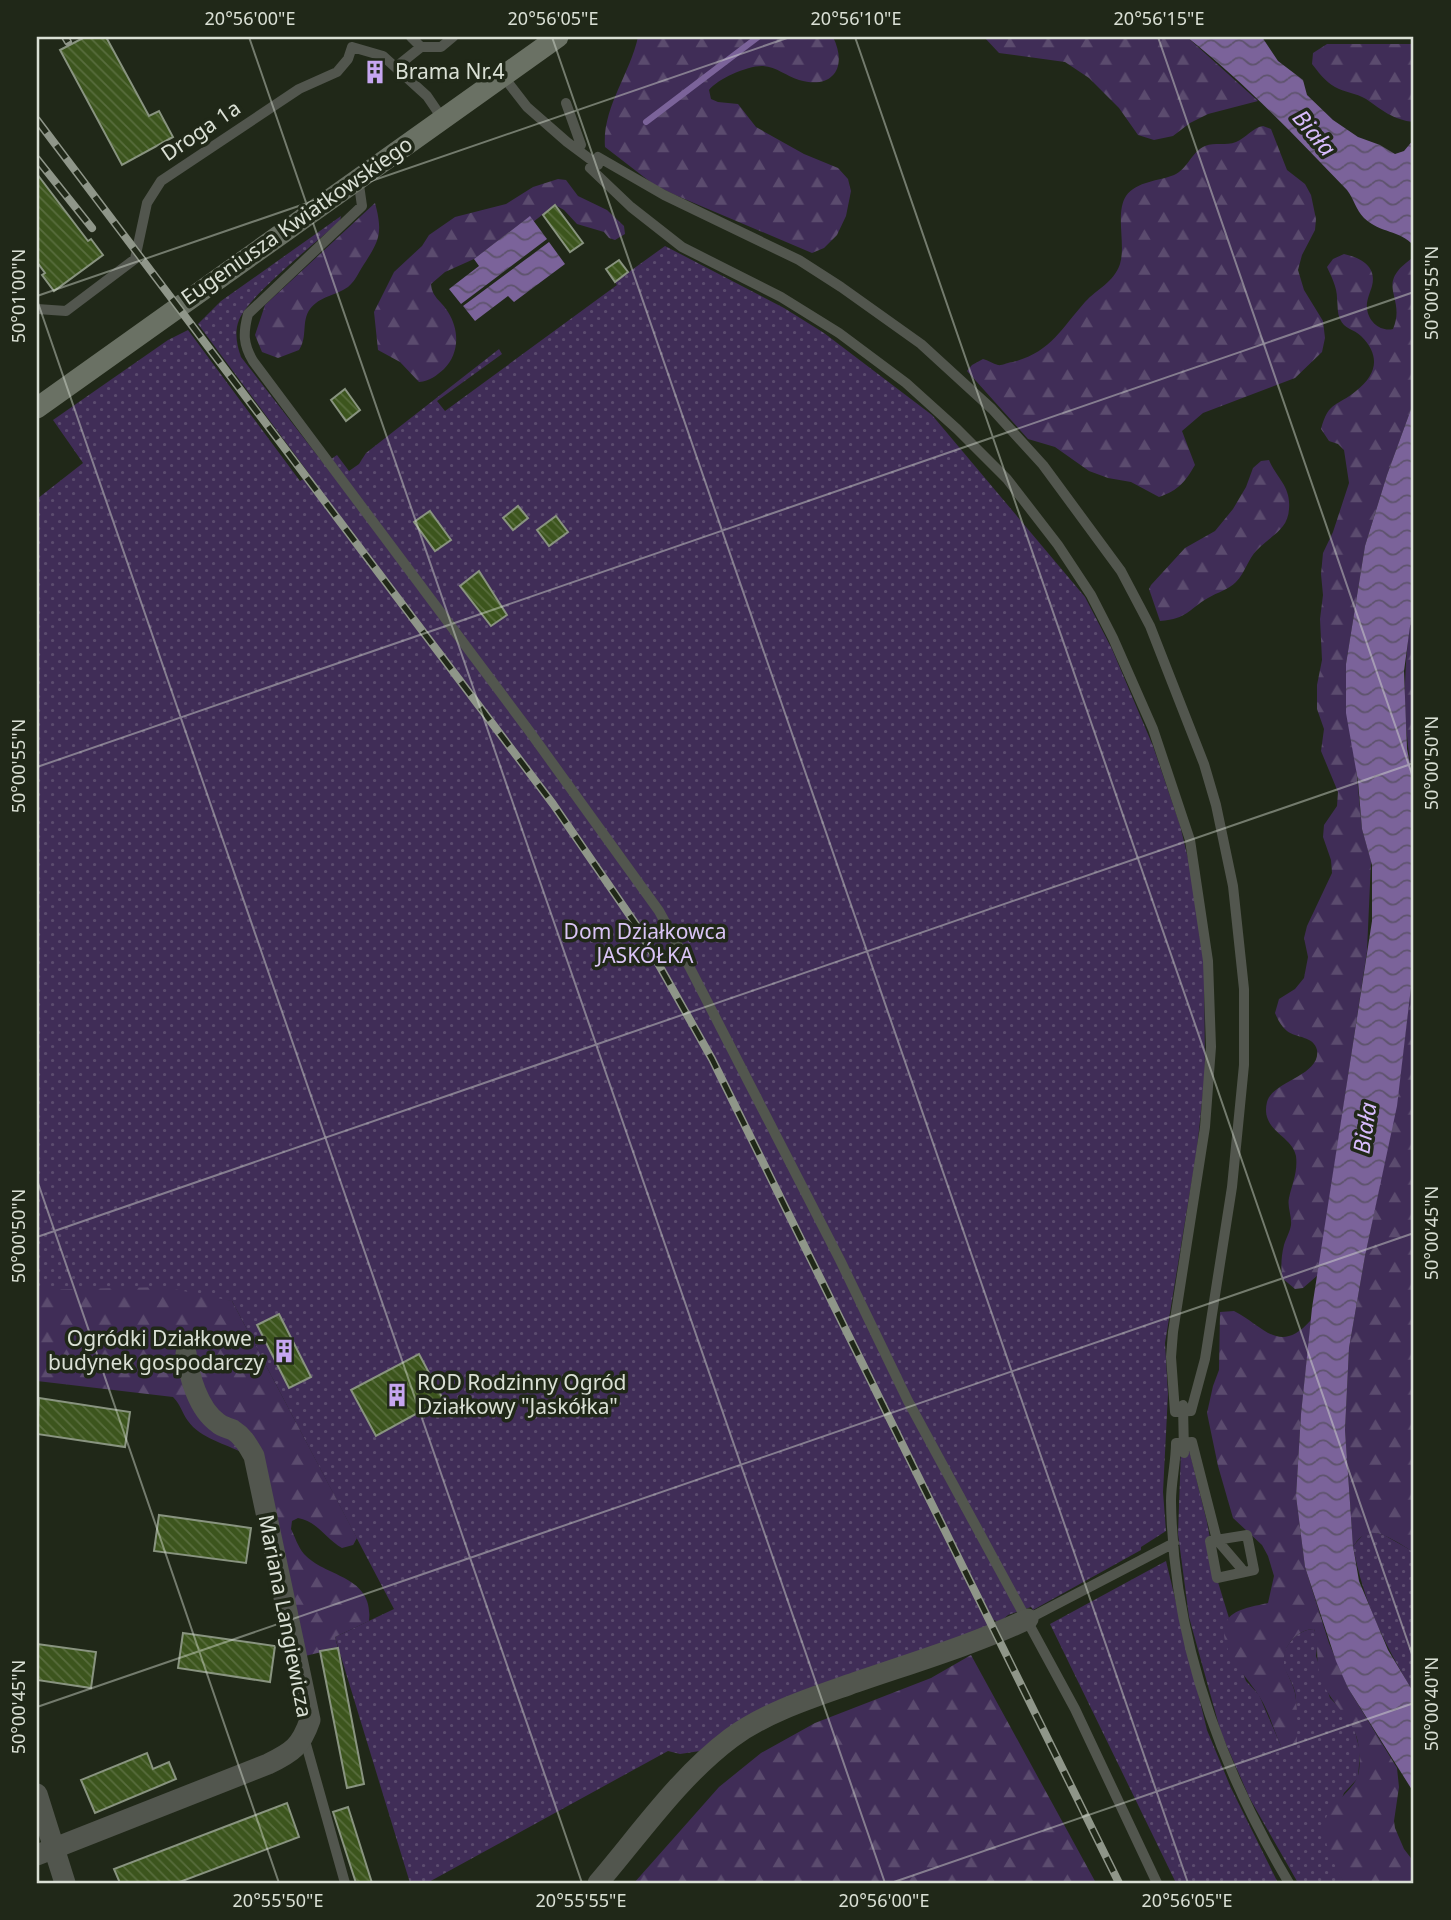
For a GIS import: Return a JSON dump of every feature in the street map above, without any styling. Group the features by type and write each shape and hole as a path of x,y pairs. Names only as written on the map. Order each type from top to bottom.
{"main road":[{"name":"Eugeniusza Kwiatkowskiego","path":"37,408 558,37"}],"street":[{"name":"Mariana Langiewicza","path":"45,1852 268,1764 292,1752 304,1737 310,1720 254,1456 244,1439 218,1423 205,1408 194,1385 187,1353"},
{"path":"598,1883 698,1768 733,1737 761,1719 809,1698 996,1634 1028,1619"},
{"path":"37,1794 45,1852 65,1883"}],"lane":[{"path":"411,37 421,47"},
{"path":"396,67 421,47 441,47 453,37"},
{"path":"351,42 383,56 427,96 442,118"},
{"name":"Droga 1a","path":"37,309 66,311 135,259 147,203 161,181 299,89 337,72 348,59 351,42"},
{"path":"503,76 527,107 597,165"},
{"path":"566,103 581,145 578,149"},
{"path":"598,157 664,195 799,260 921,344 992,409 1043,465 1121,571 1150,626 1204,764 1216,804 1233,886 1244,989 1244,1065 1232,1187 1205,1359 1191,1411 1183,1408 1175,1412 1171,1357 1205,1127 1211,1047 1208,961 1190,840 1153,729 1113,638 1091,595 1058,545 1007,480 957,429 906,383 839,333 781,298 682,247 594,174 590,169 597,165 598,157"},
{"path":"358,178 362,206 248,314 243,331 246,348 260,371 530,732 659,911 690,966 840,1260 914,1414 1075,1709 1157,1883"},
{"path":"1183,1408 1184,1448"},
{"path":"1184,1448 1192,1442 1216,1540 1241,1568"},
{"path":"1184,1448 1176,1443 1171,1499 1180,1602 1192,1657 1234,1779 1289,1883"},
{"path":"1247,1535 1254,1570 1217,1578 1210,1541 1216,1540 1247,1535"},
{"path":"1028,1619 1174,1544"},
{"path":"304,1737 345,1883"}],"green space":[{"path":"638,37 833,37 839,58 838,66 829,79 821,82 799,80 773,68 757,66 726,77 709,90 711,99 738,104 756,127 804,154 838,168 848,179 851,191 846,216 837,235 824,248 812,253 675,195 653,184 605,147 605,133 612,105"},
{"path":"984,37 1187,37 1258,101 1208,114 1173,136 1154,140 1138,135 1119,108 1089,78 1065,62 999,53"},
{"path":"1327,44 1414,44 1414,122 1394,117 1366,99 1331,85 1312,64 1313,53"},
{"path":"1263,126 1271,129 1287,170 1305,184 1311,195 1316,219 1315,230 1302,255 1298,270 1304,290 1323,321 1325,338 1322,352 1295,378 1203,413 1182,431 1195,465 1181,485 1159,497 1131,482 1089,471 1055,447 1028,439 967,371 983,359 1001,365 1037,352 1109,281 1122,256 1121,211 1126,196 1131,191 1142,184 1179,172 1196,152 1205,146 1236,142"},
{"path":"558,179 566,180 578,196 607,210 624,226 625,234 615,240 609,238 604,232 577,224 555,205 533,222 529,217 474,259 445,272 431,284 433,293 446,308 455,327 455,349 444,369 433,378 419,382 400,362 378,350 374,312 394,272 422,246 429,235 455,217 506,204 533,187"},
{"path":"375,203 379,223 378,238 354,281 343,290 318,301 310,309 299,350 278,358 262,352 255,335 265,305"},
{"name":"Dom Działkowca JASKÓŁKA","path":"341,216 340,221 255,297 239,320 237,329 237,344 241,357 324,464 337,455 349,471 359,464 366,453 499,349 502,354 437,401 445,411 617,285 615,282 665,246 784,308 824,333 932,415 1085,597 1112,649 1153,746 1180,825 1192,875 1204,963 1205,1073 1197,1149 1165,1343 1168,1394 1163,1492 1166,1531 1141,1547 1141,1550 1033,1610 1031,1607 1008,1615 998,1624 995,1620 987,1623 989,1628 700,1751 680,1754 668,1751 427,1883 410,1883 335,1637 394,1609 232,1301 38,1290 37,1287 37,499 83,463 53,420 168,340 188,330 300,481 310,475 198,324 221,301"},
{"path":"1344,254 1362,261 1370,268 1373,279 1367,303 1368,313 1376,325 1388,330 1393,329 1396,318 1393,291 1395,275 1414,257 1414,401 1365,546 1346,664 1362,829 1371,861 1367,951 1318,1275 1303,1288 1295,1289 1282,1278 1281,1265 1291,1225 1289,1201 1296,1156 1289,1143 1272,1126 1266,1112 1271,1095 1312,1066 1317,1050 1309,1040 1287,1031 1275,1013 1279,999 1295,989 1304,978 1308,957 1304,938 1307,926 1332,873 1331,860 1323,837 1324,825 1337,806 1338,792 1321,751 1324,729 1317,709 1317,685 1322,660 1321,574 1323,553 1349,483 1344,450 1329,441 1321,429 1331,408 1363,385 1374,365 1372,351 1367,343 1344,325 1339,316 1336,290 1327,267 1333,259"},
{"path":"1269,460 1288,494 1289,509 1285,522 1254,554 1233,585 1182,616 1160,621 1149,589 1151,585 1185,548 1215,531 1233,509 1253,468 1261,461"},
{"path":"1414,598 1414,784 1407,736 1405,691"},
{"path":"1414,962 1414,1552 1378,1533 1362,1536 1353,1546 1345,1430 1349,1348 1397,1101"},
{"path":"37,1287 39,1290 164,1287 232,1301 357,1538 353,1545 342,1548 305,1520 298,1518 292,1521 291,1529 304,1554 313,1562 347,1579 364,1594 369,1606 369,1621 335,1637 338,1648 297,1658 243,1453 199,1432 188,1421 173,1397 37,1381"},
{"path":"1234,1311 1263,1330 1280,1337 1300,1331 1311,1320 1296,1496 1305,1567 1329,1643 1348,1688 1397,1768 1399,1787 1395,1828 1404,1849 1414,1862 1414,1883 1344,1883 1331,1856 1326,1842 1325,1820 1357,1778 1358,1741 1355,1731 1322,1681 1314,1629 1295,1637 1284,1654 1297,1712 1297,1744 1290,1749 1281,1746 1262,1702 1228,1649 1224,1629 1228,1619 1246,1608 1268,1603 1274,1576 1262,1545 1233,1518 1207,1413 1219,1370 1220,1312"},
{"path":"1181,1449 1189,1449 1218,1582 1229,1618 1226,1625 1246,1681 1259,1695 1281,1746 1297,1736 1295,1692 1284,1667 1284,1653 1296,1636 1308,1630 1314,1629 1318,1640 1316,1656 1330,1698 1346,1714 1354,1728 1360,1751 1358,1778 1344,1793 1326,1840 1344,1883 1298,1883 1250,1799 1221,1733 1189,1617 1178,1534"},
{"path":"1373,1532 1384,1535 1414,1552 1414,1693 1376,1623 1357,1566 1353,1546 1364,1534"},
{"path":"1166,1561 1207,1730 1231,1788 1278,1883 1176,1883 1050,1624"},
{"path":"971,1655 1096,1883 634,1883 719,1787 761,1753 815,1723 931,1678"}],"water":[{"name":"Biała","path":"1187,37 1262,37 1278,61 1303,80 1307,95 1333,120 1358,137 1395,154 1404,151 1414,139 1414,246 1364,218 1347,190 1309,151 1249,91"},
{"path":"530,216 547,239 461,304 449,289 479,266 474,259"},
{"path":"549,242 565,264 514,302 508,296 475,321 463,306"},
{"name":"Biała","path":"1414,401 1414,597 1404,671 1407,749 1414,784 1414,962 1397,1106 1365,1256 1349,1348 1345,1430 1353,1546 1359,1581 1388,1650 1414,1693 1414,1793 1348,1688 1336,1661 1305,1567 1296,1496 1312,1308 1372,921 1372,865 1362,829 1358,781 1346,713 1346,664 1365,546"}],"building":[{"path":"85,37 106,37 149,116 159,111 173,137 122,165 60,50"},
{"path":"37,174 88,241 91,239 103,255 54,291 42,275 45,273 37,262"},
{"path":"555,205 583,243 570,252 543,215"},
{"path":"619,260 628,272 615,282 606,269"},
{"path":"345,389 360,410 346,421 331,400"},
{"path":"518,506 528,518 513,530 503,518"},
{"path":"430,511 451,540 435,551 414,522"},
{"path":"556,516 568,532 549,546 537,530"},
{"path":"479,571 507,615 491,626 460,586"},
{"name":"Ogródki Działkowe - budynek gospodarczy","path":"279,1314 311,1377 289,1388 257,1325"},
{"name":"ROD Rodzinny Ogród Działkowy \"Jaskółka\"","path":"419,1354 443,1399 376,1436 351,1390"},
{"path":"39,1398 130,1412 125,1447 37,1434"},
{"path":"159,1515 251,1528 246,1563 154,1551"},
{"path":"183,1633 275,1646 270,1682 178,1668"},
{"path":"37,1644 96,1652 91,1688 37,1680"},
{"path":"338,1648 364,1784 347,1788 320,1651"},
{"path":"147,1753 153,1769 169,1762 176,1779 95,1813 81,1780"},
{"path":"287,1803 299,1837 177,1883 120,1883 114,1869"},
{"path":"348,1807 372,1883 356,1883 333,1812"}],"waterway":[{"path":"646,122 758,37"}],"railway":[{"path":"65,37 68,42"},
{"path":"37,120 553,804 637,926 712,1059 1119,1883"},
{"path":"37,159 92,228"}],"place":[{"name":"Brama Nr.4","path":"375,72"},
{"name":"Ogródki Działkowe - budynek gospodarczy","path":"284,1351"},
{"name":"ROD Rodzinny Ogród Działkowy \"Jaskółka\"","path":"397,1395"}]}
